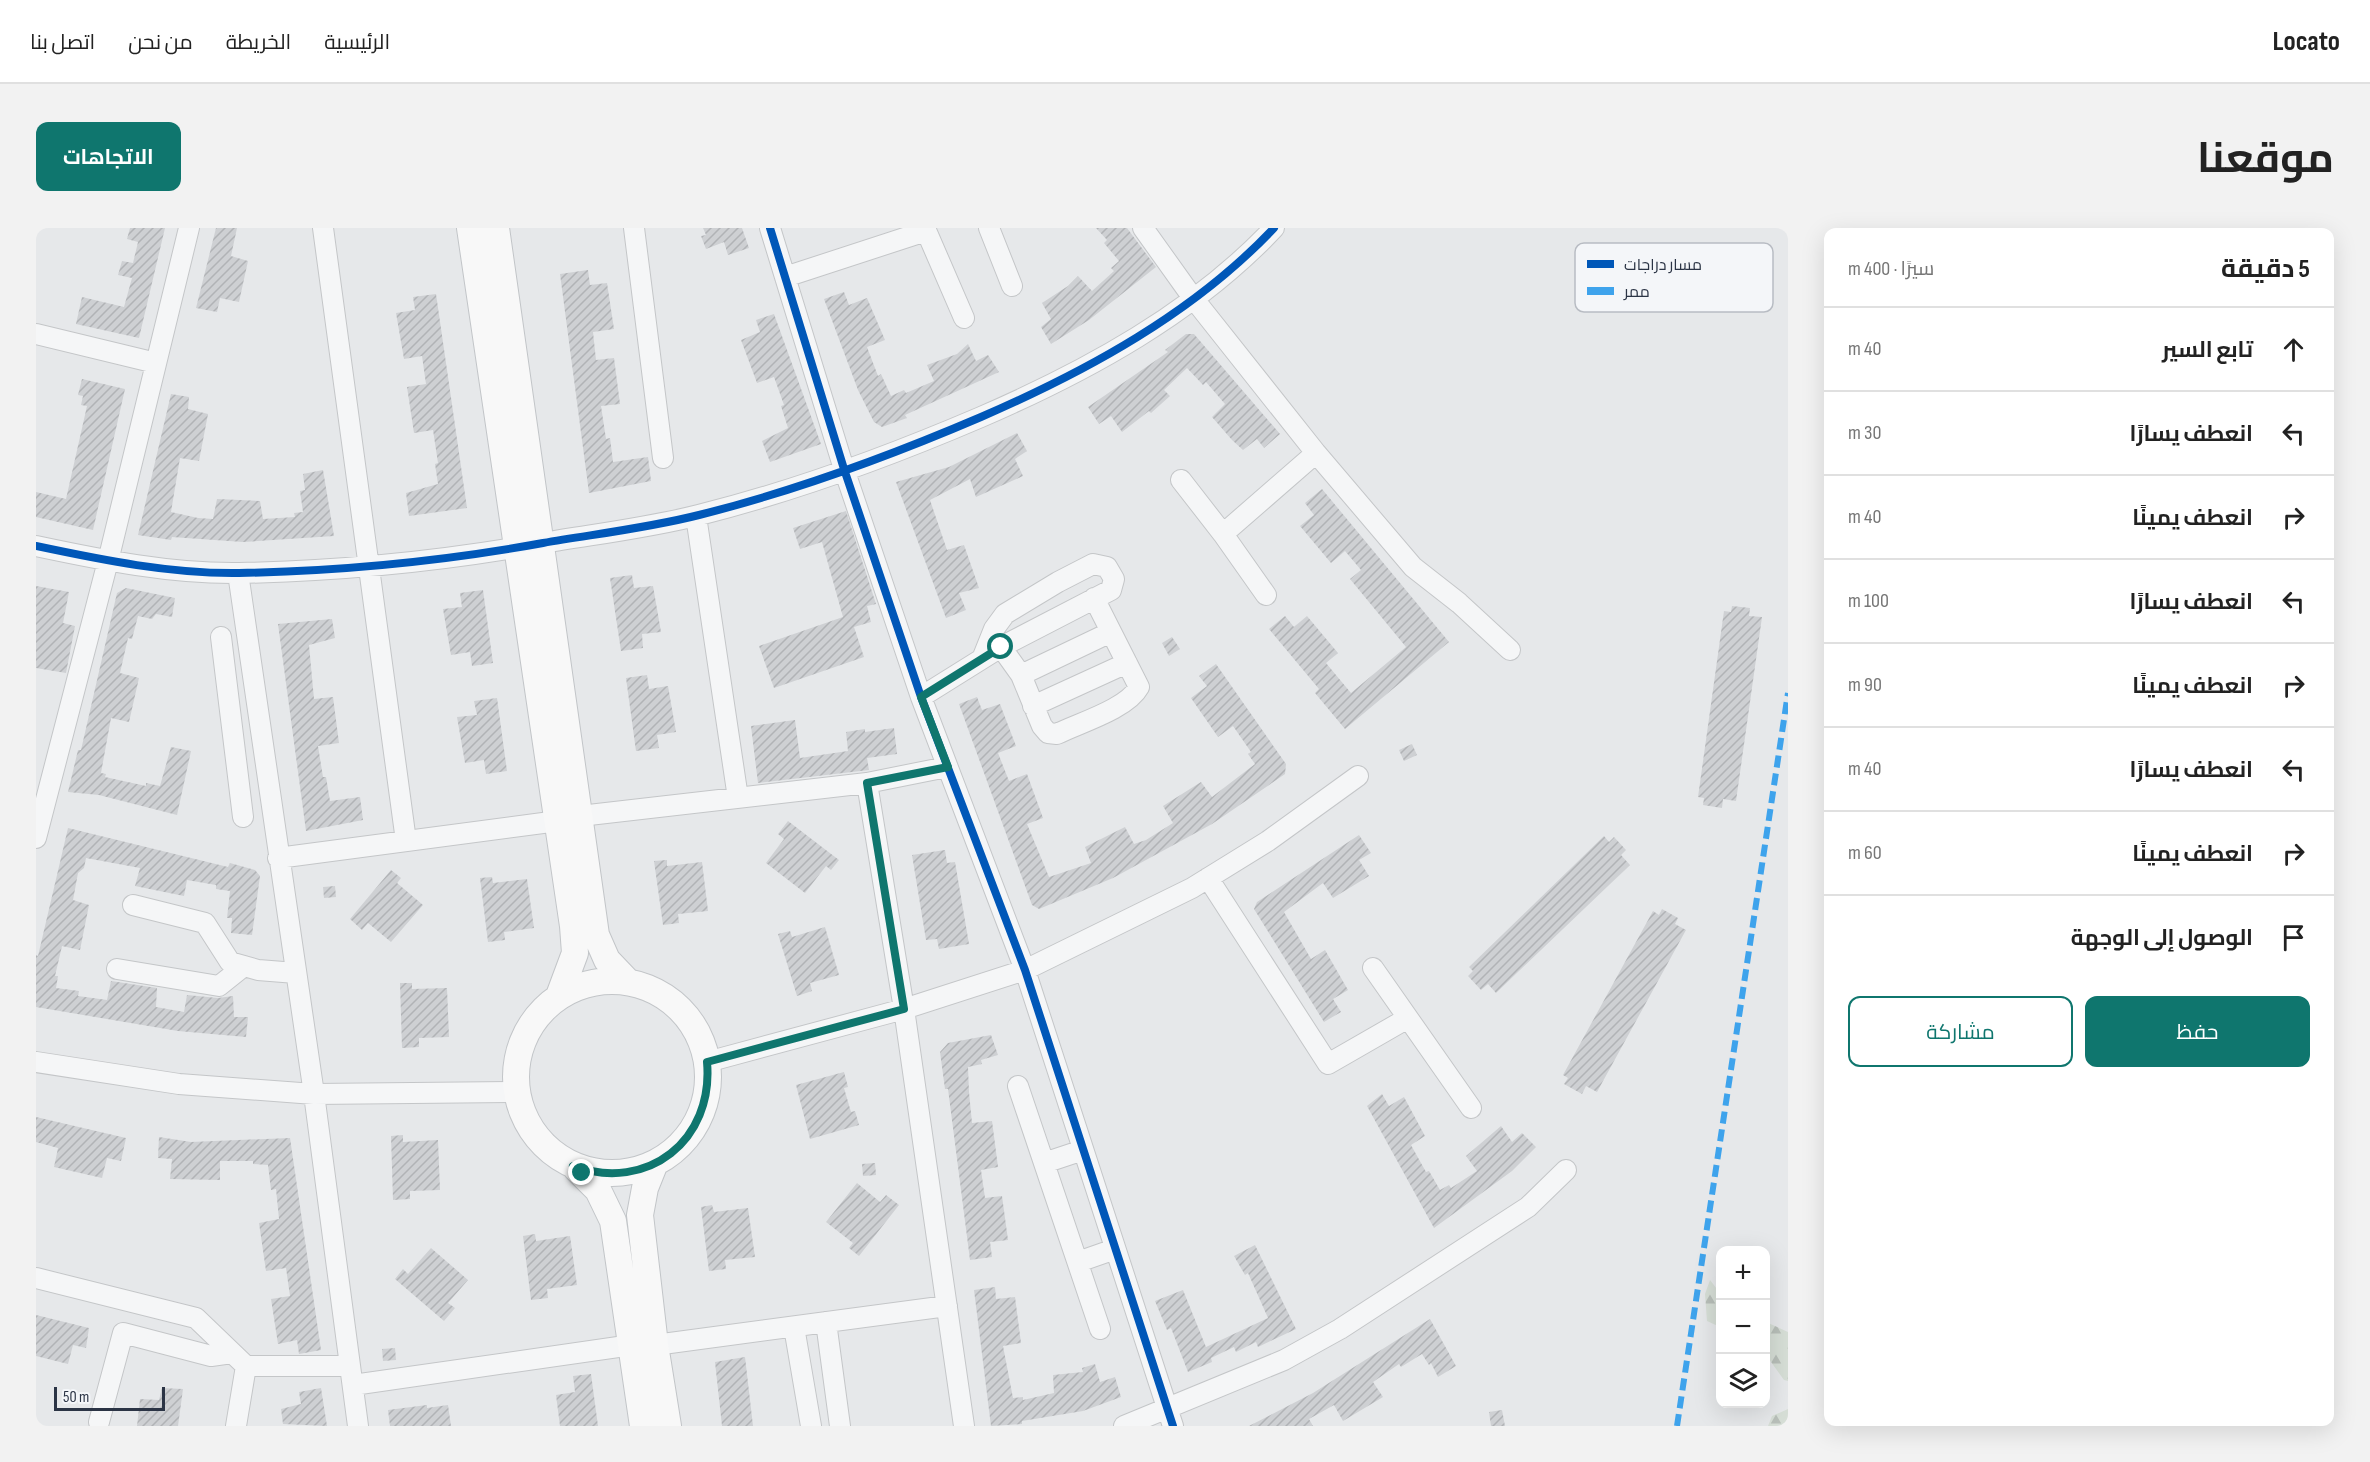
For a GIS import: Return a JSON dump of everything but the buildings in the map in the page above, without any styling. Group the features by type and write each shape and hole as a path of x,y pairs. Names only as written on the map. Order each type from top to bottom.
{"main road":[{"path":"470,228 531,546"},
{"path":"496,228 531,546 569,819 596,935 607,960 628,982"},
{"path":"559,996 575,954 569,819"},
{"path":"573,1166 596,1173 621,1174 655,1164 677,1148 694,1127 707,1089 707,1062 699,1036 684,1014 664,996 628,982 585,984 559,996 533,1021 521,1043 516,1067 516,1092 526,1122 535,1136 559,1158 591,1181 610,1210 643,1345 668,1426"},
{"path":"644,1426 640,1215 645,1188 655,1164"}],"street":[{"path":"36,838 108,561 189,228"},
{"path":"323,228 406,841"},
{"path":"634,228 663,458"},
{"path":"770,228 844,470 921,697 1025,969 1170,1418"},
{"path":"989,228 1012,286"},
{"path":"1143,228 1193,297 1316,453 1413,567 1459,603 1510,650"},
{"path":"36,546 108,561 195,571 238,573 367,565 531,546 696,516 844,470 923,442 1054,385 1160,322 1251,253 1274,228"},
{"path":"785,277 925,229 964,318"},
{"path":"36,334 156,363"},
{"path":"1223,534 1316,453"},
{"path":"1181,480 1266,595"},
{"path":"696,516 738,798"},
{"path":"921,697 982,659 1001,647 1111,590 1114,579 1107,567 1093,564 1005,614 994,629 982,659"},
{"path":"238,573 314,1094 358,1426"},
{"path":"1001,647 1021,675 1042,726 1048,733 1057,734 1122,704 1139,687 1094,598"},
{"path":"1021,675 1111,632"},
{"path":"221,637 243,817"},
{"path":"1033,706 1127,663"},
{"path":"230,711 258,711"},
{"path":"279,858 569,819 867,783 948,767"},
{"path":"707,1062 904,1009 1025,969 1208,878 1268,842 1358,777"},
{"path":"867,783 904,1009 964,1426"},
{"path":"1208,878 1328,1064 1408,1018"},
{"path":"133,906 205,922 230,962 258,970 296,973"},
{"path":"117,969 219,987 244,966"},
{"path":"1373,968 1471,1108"},
{"path":"36,1062 179,1084 314,1094 516,1092"},
{"path":"1018,1086 1100,1329"},
{"path":"1044,1163 1083,1150"},
{"path":"1124,1426 1170,1418 1341,1329 1528,1207 1566,1170"},
{"path":"1078,1262 1115,1249"},
{"path":"36,1278 196,1318 239,1360 236,1426"},
{"path":"99,1422 123,1333 211,1356 352,1376 643,1345 947,1306"},
{"path":"826,1322 840,1426"},
{"path":"794,1326 811,1426"}],"green space":[{"path":"1710,1280 1716,1288 1716,1325 1707,1321 1705,1294"},
{"path":"1770,1324 1788,1332 1788,1381 1784,1380 1770,1361"},
{"path":"1788,1409 1788,1426 1768,1426 1772,1416"}],"marked path":[{"path":"1677,1426 1788,693"}],"cycle path":[{"path":"770,228 844,469 921,697 1025,970 1173,1426"},
{"path":"36,546 162,569 213,573 277,572 392,564 468,555 680,520 771,495 877,459 981,417 1060,380 1137,337 1174,313 1243,259 1274,228"}],"route":[{"path":"582,1173 573,1166 596,1173 633,1172 655,1164 677,1148 694,1127 705,1102 707,1062 904,1009 867,783 948,767 921,697 1001,647"}]}
